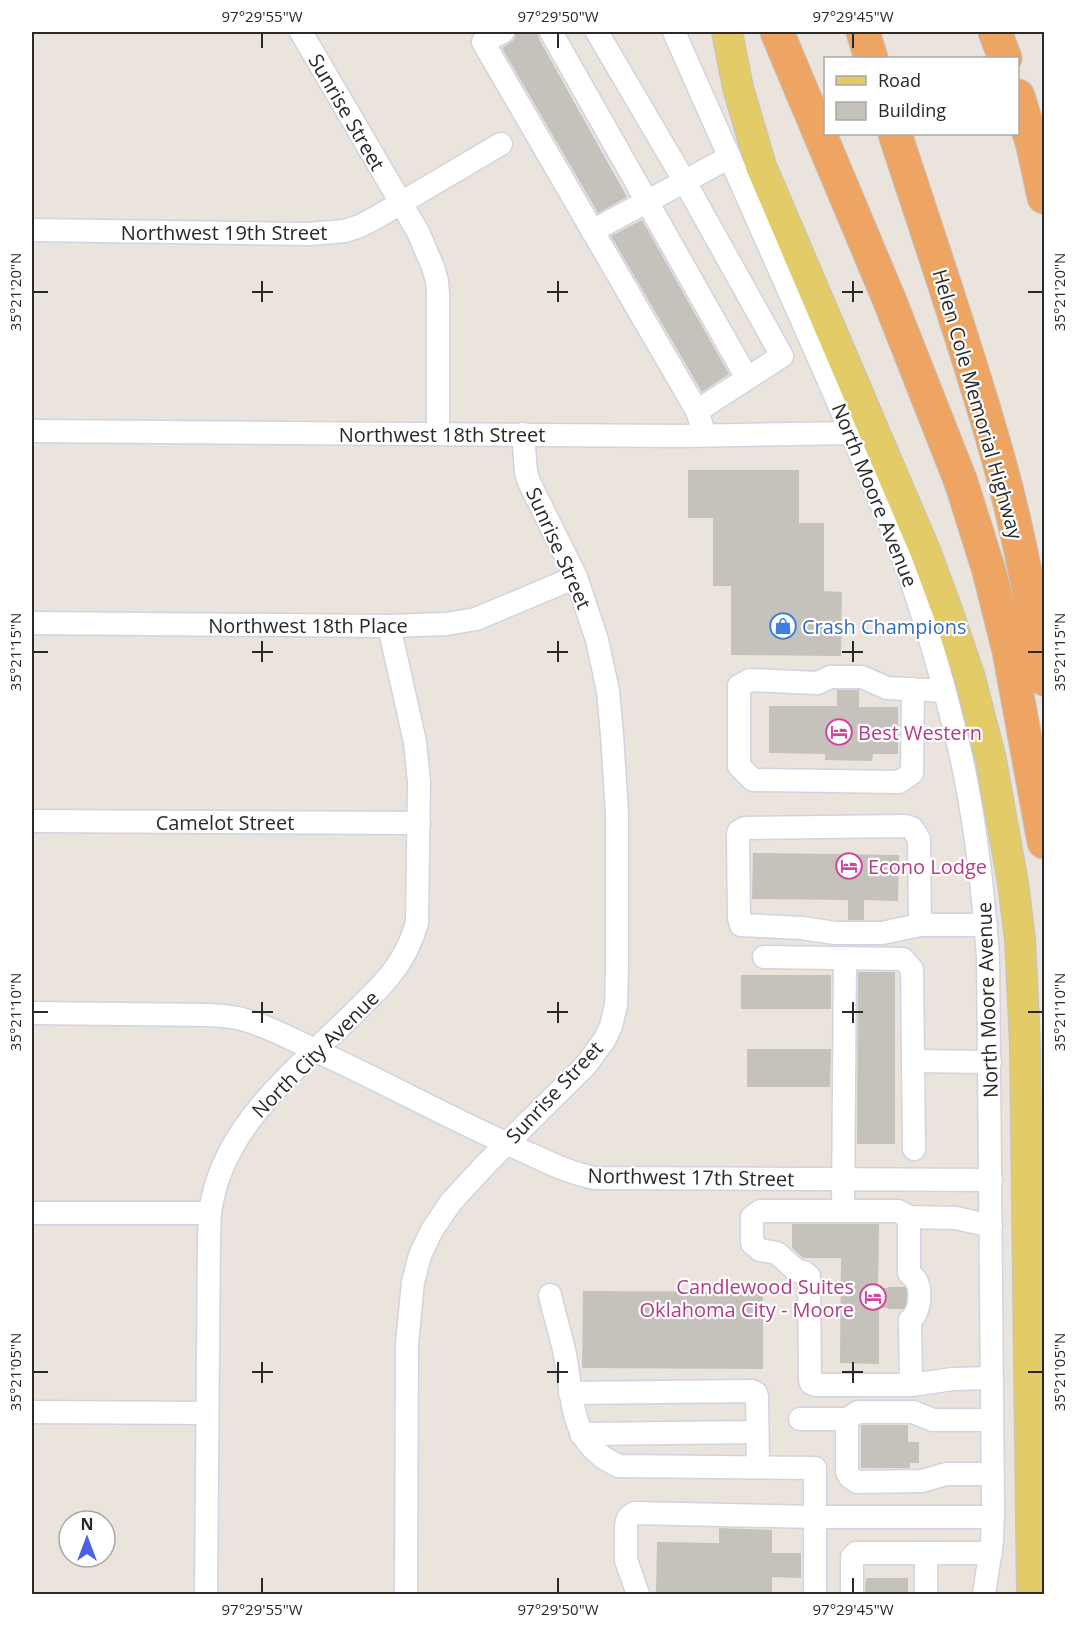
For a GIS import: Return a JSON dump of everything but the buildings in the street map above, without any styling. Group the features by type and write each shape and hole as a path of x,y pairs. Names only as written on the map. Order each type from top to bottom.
{"highway":[{"path":"778,32 901,328 961,482 989,571 1010,651 1044,842"},
{"path":"863,32 871,57"},
{"path":"995,32 1005,57"},
{"path":"1019,102 1033,146 1044,197"},
{"name":"Helen Cole Memorial Highway","path":"895,135 995,448 1018,537 1035,618 1044,679"}],"main road":[{"path":"727,32 738,88 761,166 929,563 970,678 991,760 1013,883 1022,962 1032,1594"}],"street":[{"name":"Sunrise Street","path":"301,32 418,232 433,267 437,281 438,433"},
{"path":"503,32 483,42 697,411 705,435"},
{"path":"551,32 747,378"},
{"path":"597,32 685,182 782,356 697,411"},
{"name":"North Moore Avenue","path":"674,32 852,433 894,535 917,597 965,773 982,886 988,957 993,1517 991,1553 984,1594"},
{"name":"Northwest 19th Street","path":"32,230 309,234 345,231 360,226 501,144"},
{"path":"592,231 730,158"},
{"name":"Northwest 18th Street","path":"32,431 705,435 852,433"},
{"name":"Sunrise Street","path":"406,1594 407,1344 413,1282 420,1256 432,1230 451,1202 597,1051 611,1026 616,1005 618,968 617,813 608,691 597,640 576,577 529,482 523,434"},
{"name":"Northwest 18th Place","path":"32,623 389,626 446,624 476,619 576,577"},
{"name":"North City Avenue","path":"206,1594 210,1213 218,1181 226,1160 254,1114 276,1088 379,989 398,966 412,942 417,923 419,782 415,742 389,626"},
{"path":"913,689 912,773 899,782 753,780 740,766 739,686 750,680 818,683 830,677 862,677 887,688 913,689 944,691"},
{"name":"Camelot Street","path":"32,821 419,823"},
{"path":"920,925 919,839 912,828 904,826 745,828 738,834 741,925 802,928 835,933 882,933 920,925 986,925"},
{"path":"764,957 903,959 912,969 914,1149"},
{"path":"843,1211 845,958"},
{"name":"Northwest 17th Street","path":"32,1013 233,1017 264,1027 461,1123 580,1176 595,1178 991,1180"},
{"path":"913,1061 990,1062"},
{"path":"991,1226 956,1218 909,1217 897,1211 760,1211 752,1217 752,1243 760,1250 777,1253 797,1271 809,1276 810,1380 812,1383 815,1385 911,1385 953,1379 992,1378"},
{"path":"32,1213 210,1213"},
{"path":"909,1217 904,1297 911,1385"},
{"path":"550,1295 564,1351 570,1393 581,1434 606,1461 619,1466 815,1468 815,1594"},
{"path":"570,1393 752,1391 757,1396 758,1467"},
{"path":"32,1412 207,1413"},
{"path":"800,1419 846,1419 858,1412 913,1412 933,1420 992,1420"},
{"path":"846,1419 847,1472 850,1478 857,1482 922,1481 946,1474 993,1474"},
{"path":"581,1434 757,1432"},
{"path":"638,1594 626,1560 626,1525 628,1518 634,1513 815,1517 993,1517"},
{"path":"852,1594 852,1557 856,1553 991,1553"},
{"path":"926,1553 926,1594"}],"tunnel":[{"path":"899,1287 899,1309"}],"place":[{"name":"Crash Champions","path":"783,626"},
{"name":"Best Western","path":"839,732"},
{"name":"Econo Lodge","path":"849,866"},
{"name":"Candlewood Suites Oklahoma City - Moore","path":"873,1297"}]}
